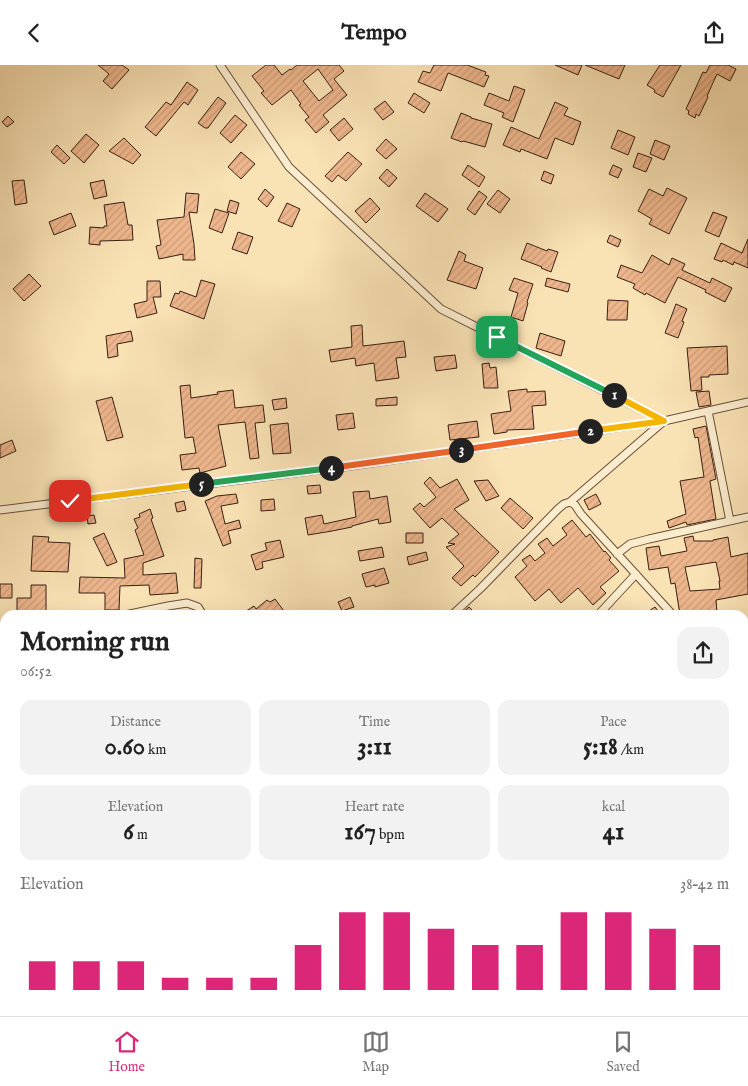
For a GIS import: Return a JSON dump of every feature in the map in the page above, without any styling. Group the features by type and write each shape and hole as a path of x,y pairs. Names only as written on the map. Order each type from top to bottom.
{"street":[{"path":"220,65 289,167 441,309 664,421"},
{"path":"0,510 351,466 664,421 748,402"},
{"path":"708,411 730,521"},
{"path":"458,610 481,589 558,509 570,502 664,421"},
{"path":"570,502 575,505 581,514 668,610"},
{"path":"617,554 630,544 748,517"},
{"path":"603,610 636,574"},
{"path":"148,610 187,603 198,607 200,610"}],"building":[{"path":"98,65 122,65 129,70 112,89 103,81 109,74"},
{"path":"266,65 274,65 282,75 297,65 339,65 344,71 334,79 347,95 323,115 329,122 316,133 305,120 309,117 299,105 301,104 291,90 272,105 261,93 264,91 252,76","holes":["318,69 333,90 319,101 303,81"]},
{"path":"434,65 467,65 486,72 485,75 489,76 484,87 448,73 441,91 418,82 423,71 430,73"},
{"path":"555,65 582,65 578,75"},
{"path":"585,65 625,65 619,79"},
{"path":"660,65 681,65 663,97 647,85"},
{"path":"710,65 728,65 736,69 730,81 717,74 699,116 696,114 695,118 688,114 689,111 686,109 703,72 706,73"},
{"path":"187,82 198,90 188,105 184,102 156,136 145,127 166,102 171,105"},
{"path":"514,86 525,90 513,122 502,117 504,113 484,105 489,93 509,101"},
{"path":"414,93 430,103 424,113 408,103"},
{"path":"218,97 226,103 208,128 205,128 198,123"},
{"path":"385,101 394,112 383,120 374,109"},
{"path":"555,102 568,108 564,115 581,122 573,145 555,138 547,159 521,149 520,152 503,145 511,127 539,139"},
{"path":"461,113 492,124 485,147 451,138"},
{"path":"235,115 247,125 231,143 220,133"},
{"path":"8,116 14,122 7,127 2,122"},
{"path":"344,118 353,129 339,141 330,130"},
{"path":"618,130 635,137 628,155 611,148"},
{"path":"86,134 99,145 84,163 71,151"},
{"path":"124,138 141,155 133,164 109,151"},
{"path":"386,139 397,149 386,159 376,150"},
{"path":"655,140 670,146 664,160 650,154"},
{"path":"57,145 70,158 64,164 51,152"},
{"path":"241,152 255,164 241,179 228,167"},
{"path":"348,152 362,164 346,181 338,175 332,182 325,176"},
{"path":"638,153 652,158 646,172 633,167"},
{"path":"468,165 485,177 479,187 462,175"},
{"path":"613,165 622,169 618,178 609,174"},
{"path":"387,169 397,178 389,187 379,178"},
{"path":"544,171 554,175 551,184 541,180"},
{"path":"24,180 27,203 15,205 12,181"},
{"path":"104,180 107,196 94,199 90,183"},
{"path":"667,188 687,198 669,234 649,224 652,219 638,211 649,189 663,196"},
{"path":"265,189 274,197 267,207 258,199"},
{"path":"498,190 510,199 500,213 487,204"},
{"path":"479,191 487,197 475,215 467,209"},
{"path":"186,193 199,194 197,213 189,212 195,260 183,260 183,254 159,259 156,246 161,245 157,220 184,217"},
{"path":"425,193 448,209 438,222 416,206"},
{"path":"370,198 380,209 366,223 355,211"},
{"path":"230,200 239,203 236,214 227,211"},
{"path":"124,202 128,225 132,225 133,240 100,241 100,245 89,244 90,227 104,228 104,226 107,226 104,205"},
{"path":"287,203 300,209 292,227 278,221"},
{"path":"215,209 229,213 222,233 209,228"},
{"path":"713,212 727,217 719,237 705,231"},
{"path":"71,213 76,226 54,235 49,222"},
{"path":"238,232 253,237 247,254 232,249"},
{"path":"610,235 621,240 618,247 607,242"},
{"path":"748,239 748,268 734,262 733,265 723,260 722,262 714,259 721,243 742,253"},
{"path":"527,243 547,251 548,249 558,252 551,272 521,259"},
{"path":"459,251 466,255 464,261 483,268 476,289 447,280"},
{"path":"652,255 669,265 672,258 685,264 682,270 710,283 712,278 732,288 725,302 705,292 706,290 678,277 665,303 646,293 645,295 633,288 635,284 617,277 621,265 642,273"},
{"path":"29,274 41,286 24,301 13,289"},
{"path":"514,278 533,284 523,321 511,317 518,293 509,290"},
{"path":"547,278 570,284 568,292 545,286"},
{"path":"201,280 215,284 204,319 170,306 175,293 179,294 180,291 196,297"},
{"path":"147,281 160,281 161,297 153,297 157,313 137,318 134,304 147,301"},
{"path":"608,300 628,301 627,320 607,320"},
{"path":"676,304 687,309 678,338 665,333"},
{"path":"362,325 363,346 404,341 406,357 396,358 399,378 376,381 374,363 356,366 355,358 331,362 329,350 352,347 351,326"},
{"path":"131,331 133,341 117,344 118,356 108,358 106,336"},
{"path":"540,333 565,341 561,356 536,348"},
{"path":"727,346 728,374 701,377 702,390 691,391 687,348"},
{"path":"455,355 457,368 436,371 434,357"},
{"path":"489,363 490,368 496,367 498,388 484,388 482,364"},
{"path":"190,385 191,398 233,390 235,408 263,405 265,422 255,423 259,458 250,459 245,422 218,425 226,466 200,473 199,468 182,470 180,455 196,453 193,437 185,438 180,386"},
{"path":"527,389 527,392 545,391 546,405 532,406 534,429 507,430 507,432 494,434 491,414 511,411 508,391"},
{"path":"709,391 711,405 699,407 696,392"},
{"path":"112,397 123,437 107,441 96,401"},
{"path":"397,397 397,405 376,406 376,399"},
{"path":"286,398 287,408 274,410 272,400"},
{"path":"353,413 355,428 338,430 336,415"},
{"path":"477,421 479,437 450,440 448,425"},
{"path":"288,423 291,453 273,454 270,425"},
{"path":"706,426 716,479 710,481 716,519 687,525 686,522 669,528 667,521 686,514 680,481 704,477 698,437 695,438 693,429"},
{"path":"12,440 16,451 0,458 0,445"},
{"path":"430,477 440,488 457,479 469,500 454,509 499,552 475,577 473,575 461,586 452,578 464,566 446,547 455,544 448,543 459,534 442,518 430,528 413,509 420,503 424,507 436,497 424,483"},
{"path":"488,480 499,496 486,501 474,481"},
{"path":"320,485 321,493 308,494 307,486"},
{"path":"369,491 370,499 387,496 391,522 379,524 378,519 352,527 308,535 305,518 322,515 324,524 356,517 353,492"},
{"path":"236,494 238,503 221,506 225,524 239,520 241,528 228,531 231,543 223,546 205,501 217,496"},
{"path":"596,494 601,504 589,510 584,500"},
{"path":"510,498 533,518 523,529 501,508"},
{"path":"274,499 275,510 261,511 261,500"},
{"path":"184,501 186,510 177,512 175,503"},
{"path":"150,509 153,518 151,519 164,556 143,563 143,575 176,573 178,593 150,595 149,585 120,586 119,610 105,610 105,593 79,593 80,577 125,578 124,559 144,555 135,530 138,528 134,519 140,517 139,514"},
{"path":"94,515 96,523 88,524 87,516"},
{"path":"572,520 586,537 590,534 611,558 609,560 619,571 600,587 606,593 593,605 578,588 561,603 549,589 535,601 515,577 527,566 522,560 530,555 535,561 545,553 538,544 547,538 553,546 567,535 562,528"},
{"path":"104,533 117,562 107,566 93,538"},
{"path":"406,533 423,533 423,543 406,543"},
{"path":"33,536 49,537 48,542 70,543 68,572 31,571"},
{"path":"693,536 694,541 713,541 728,537 731,557 748,553 748,594 716,600 717,610 679,610 675,583 671,584 668,567 649,570 646,548 659,546 661,556 687,551 684,538","holes":["716,562 720,589 690,591 685,567"]},
{"path":"280,540 284,557 262,562 263,568 256,570 251,555 267,550 265,543"},
{"path":"382,547 384,557 360,561 358,551"},
{"path":"426,552 428,560 409,565 407,557"},
{"path":"195,558 202,559 201,588 194,588"},
{"path":"384,568 389,583 375,587 375,585 366,587 362,574"},
{"path":"0,584 12,584 12,598 0,598"},
{"path":"31,585 46,585 46,610 17,610 17,598 31,598"},
{"path":"350,597 354,607 342,610 338,602"},
{"path":"275,599 283,610 248,610 254,606 256,609 267,600 270,602"}],"route":[{"path":"70,501 351,466 664,421 497,337"}]}
